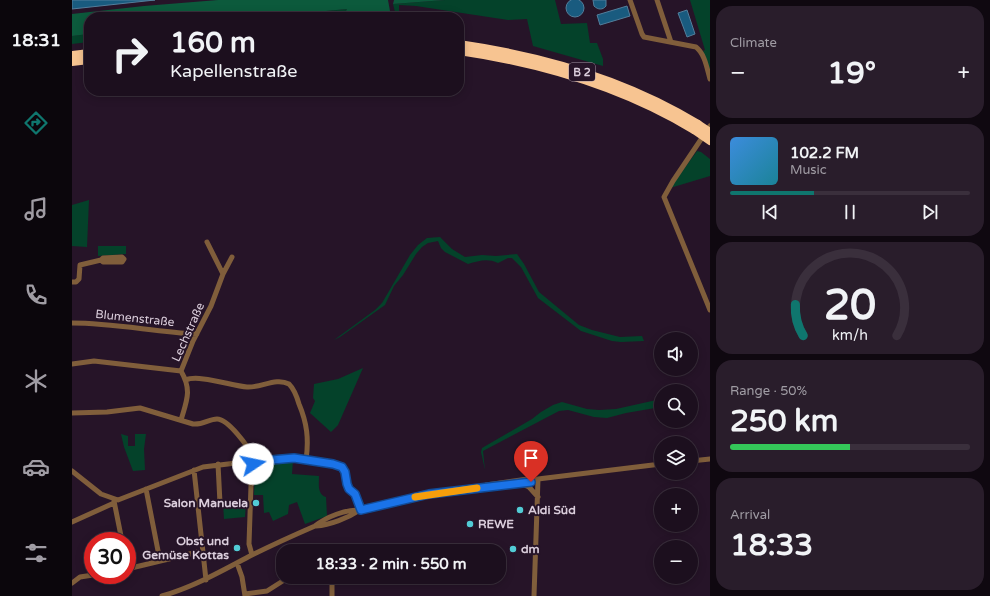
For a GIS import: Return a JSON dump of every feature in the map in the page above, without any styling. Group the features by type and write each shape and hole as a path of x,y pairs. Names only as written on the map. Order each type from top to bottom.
{"highway":[{"name":"B 2","path":"464,45 530,57 623,86 654,100 696,127 710,141"},
{"name":"B 2","path":"464,52 514,62 590,82 710,132"},
{"path":"72,55 84,54"},
{"path":"72,62 84,61"}],"street":[{"path":"630,0 644,37 696,47 700,50 710,79"},
{"path":"657,0 671,42"},
{"path":"710,126 664,197 710,310"},
{"path":"207,242 223,274"},
{"name":"Lechstraße","path":"180,420 188,395 186,380 181,371 211,306 223,274 232,257"},
{"path":"72,282 76,282 79,279 80,264 101,260"},
{"name":"Blumenstraße","path":"72,323 100,324 197,334"},
{"path":"72,364 94,361 181,371"},
{"path":"186,380 195,377 246,387 256,387 280,381 289,384 296,394 306,426 308,445 306,460"},
{"path":"72,413 107,412 140,408 197,424 216,419 226,421 251,453 253,462 249,544 252,555"},
{"path":"72,522 114,501 194,470 218,464 253,462 283,458 294,458 333,464 342,467 345,472 349,489 355,494 361,510"},
{"path":"698,460 710,459"},
{"path":"218,464 220,503"},
{"path":"481,487 486,488 518,484 537,480 654,465"},
{"path":"194,470 206,580"},
{"path":"72,471 101,494 114,501"},
{"path":"162,596 206,580 252,555 315,526 321,521 352,510 361,510 429,494 528,479 537,480"},
{"path":"534,596 538,498 537,480"},
{"path":"518,484 529,487 538,498"},
{"path":"146,489 160,561"},
{"path":"114,501 120,532"},
{"path":"136,565 202,551"},
{"path":"237,563 242,577 245,595 268,594 280,584"},
{"path":"72,583 80,577 84,576"},
{"path":"332,584 332,596"}],"green space":[{"path":"218,0 388,0 390,12 346,12 347,9 316,12 90,12"},
{"path":"394,0 445,0 393,4"},
{"path":"445,0 555,0 561,24 587,23 590,43 597,43 603,59 603,66 533,46 527,19 508,20 464,13 464,12 399,5 399,12 395,12 393,4"},
{"path":"690,0 710,0 710,72 703,51 705,50"},
{"path":"347,9 346,12 316,12"},
{"path":"84,13 84,35 72,36 72,14"},
{"path":"84,35 84,43 72,44 72,36"},
{"path":"697,151 701,152 710,159 710,176 670,188"},
{"path":"89,200 87,247 72,246 72,205"},
{"path":"440,237 452,249 465,257 517,254 539,292 579,325 620,337 642,336 644,341 612,341 581,331 538,298 521,267 512,258 508,258 498,263 487,260 468,264 445,252 441,248 438,241 428,243 416,254 394,286 385,305 334,340 375,310 382,303 410,255 418,245 427,238"},
{"path":"98,246 126,246 126,254 98,256"},
{"path":"363,368 338,425 331,432 310,413 315,401 313,398 314,384 338,379"},
{"path":"654,401 654,408 607,418 594,417 568,410 559,411 483,451 485,470 481,452 482,448 553,405 562,402 587,409 616,409"},
{"path":"121,434 128,436 128,446 135,446 135,434 146,434 144,449 145,470 133,471"},
{"path":"293,460 292,474 319,476 321,494 326,497 327,516 305,524 297,502 289,505 288,514 273,521 269,512 264,513 263,495 254,495 255,469 261,465"},
{"path":"246,503 245,517 224,519 223,504"}],"water":[{"path":"575,-1 581,2 584,8 581,14 575,17 569,14 566,8 569,2"},
{"path":"72,0 155,0 72,9"},
{"path":"593,0 606,0 606,6 599,9 594,6"},
{"path":"627,6 630,16 600,25 597,15"},
{"path":"687,10 695,34 687,37 678,13"}],"slow traffic":[{"path":"415,497 477,488"}],"place":[{"name":"Salon Manuela","path":"256,503"},
{"name":"Aldi Süd","path":"520,510"},
{"name":"REWE","path":"470,524"},
{"name":"Obst und Gemüse Kottas","path":"237,548"},
{"name":"dm","path":"513,549"}],"route":[{"path":"253,464 283,458 294,458 333,464 342,467 345,472 349,489 355,494 361,510 406,498 429,494 531,482"}]}
